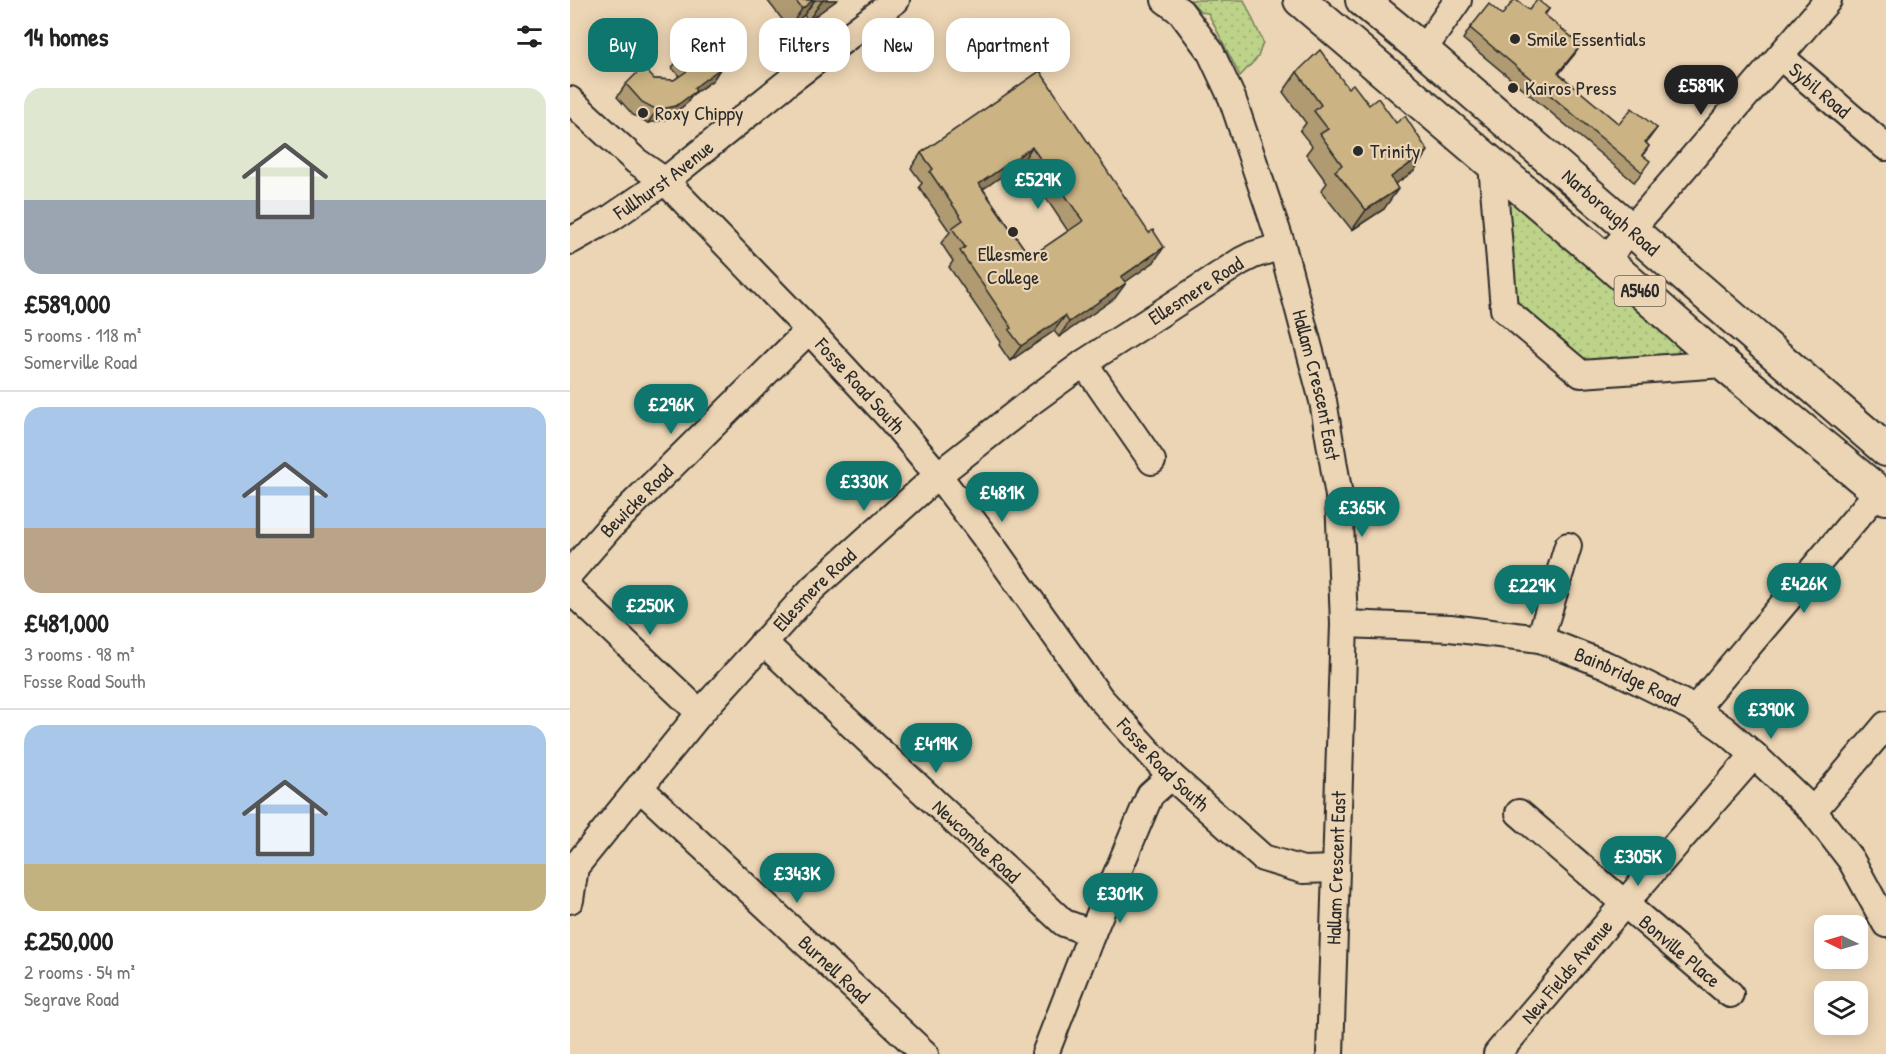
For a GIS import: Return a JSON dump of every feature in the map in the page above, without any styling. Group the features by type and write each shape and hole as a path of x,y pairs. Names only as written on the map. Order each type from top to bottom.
{"main road":[{"name":"Narborough Road","path":"1300,0 1605,260 1723,364 1882,495"},
{"name":"Narborough Road","path":"1362,0 1423,50 1886,450"}],"street":[{"name":"Fullhurst Avenue","path":"570,241 610,219 665,181 788,82 896,0"},
{"name":"Hallam Crescent East","path":"1165,0 1181,12 1210,51 1232,98 1282,246 1323,401 1339,496 1344,624 1330,1054"},
{"path":"1423,50 1458,0"},
{"path":"1605,260 1828,0"},
{"name":"Sybil Road","path":"1781,57 1886,147"},
{"name":"Fosse Road South","path":"570,100 636,161 665,181 809,330 890,418 938,475 994,549 1100,698 1171,776 1263,858 1303,870 1335,869"},
{"path":"1492,164 1504,309 1581,374 1723,364"},
{"name":"Ellesmere Road","path":"570,900 572,868 700,713 813,588 938,475 1084,363 1241,261 1282,246"},
{"name":"Bewicke Road","path":"570,573 610,526 809,330"},
{"path":"1084,363 1152,461"},
{"path":"1695,709 1882,495"},
{"path":"1540,639 1568,546"},
{"path":"570,590 700,713"},
{"name":"Bainbridge Road","path":"1344,624 1450,628 1540,639 1606,665 1695,709 1725,730 1754,755 1813,811 1851,860 1886,924"},
{"name":"Newcombe Road","path":"763,642 1064,923 1092,933"},
{"path":"1813,811 1886,725"},
{"name":"New Fields Avenue","path":"1497,1054 1754,755"},
{"path":"1044,1054 1150,795 1171,776"},
{"name":"Burnell Road","path":"639,787 925,1054"},
{"name":"Bonville Place","path":"1519,813 1730,994"}],"green space":[{"path":"1190,0 1244,0 1263,42 1258,57 1240,76 1208,13 1201,12"},
{"path":"1514,202 1679,345 1678,359 1584,363 1510,302 1502,208"}],"building":[{"path":"795,0 813,0 802,9"},
{"path":"1514,0 1529,10 1538,0 1549,9 1544,14 1581,45 1558,73 1619,124 1632,108 1657,128 1645,142 1649,146 1642,155 1650,161 1642,172 1470,28 1489,4 1502,15"},
{"path":"1320,50 1348,88 1353,84 1369,105 1378,98 1396,123 1405,116 1428,151 1391,177 1398,189 1366,210 1335,171 1342,165 1320,134 1328,129 1314,111 1321,105 1297,72"},
{"path":"638,72 648,72 654,79 674,80 685,72 715,72 694,88 696,91 676,106 657,110 642,102 626,84"},
{"path":"1041,72 1149,233 1153,230 1164,247 1121,277 1126,283 1069,322 1065,316 1021,346 1009,330 1012,328 960,251 965,247 952,228 963,220 930,172 933,169 921,153","holes":["1032,147 1083,221 1030,257 979,184"]}],"place":[{"name":"Smile Essentials","path":"1515,39"},
{"name":"Kairos Press","path":"1513,88"},
{"name":"Roxy Chippy","path":"643,113"},
{"name":"Trinity","path":"1358,151"},
{"name":"Ellesmere College","path":"1013,232"}]}
